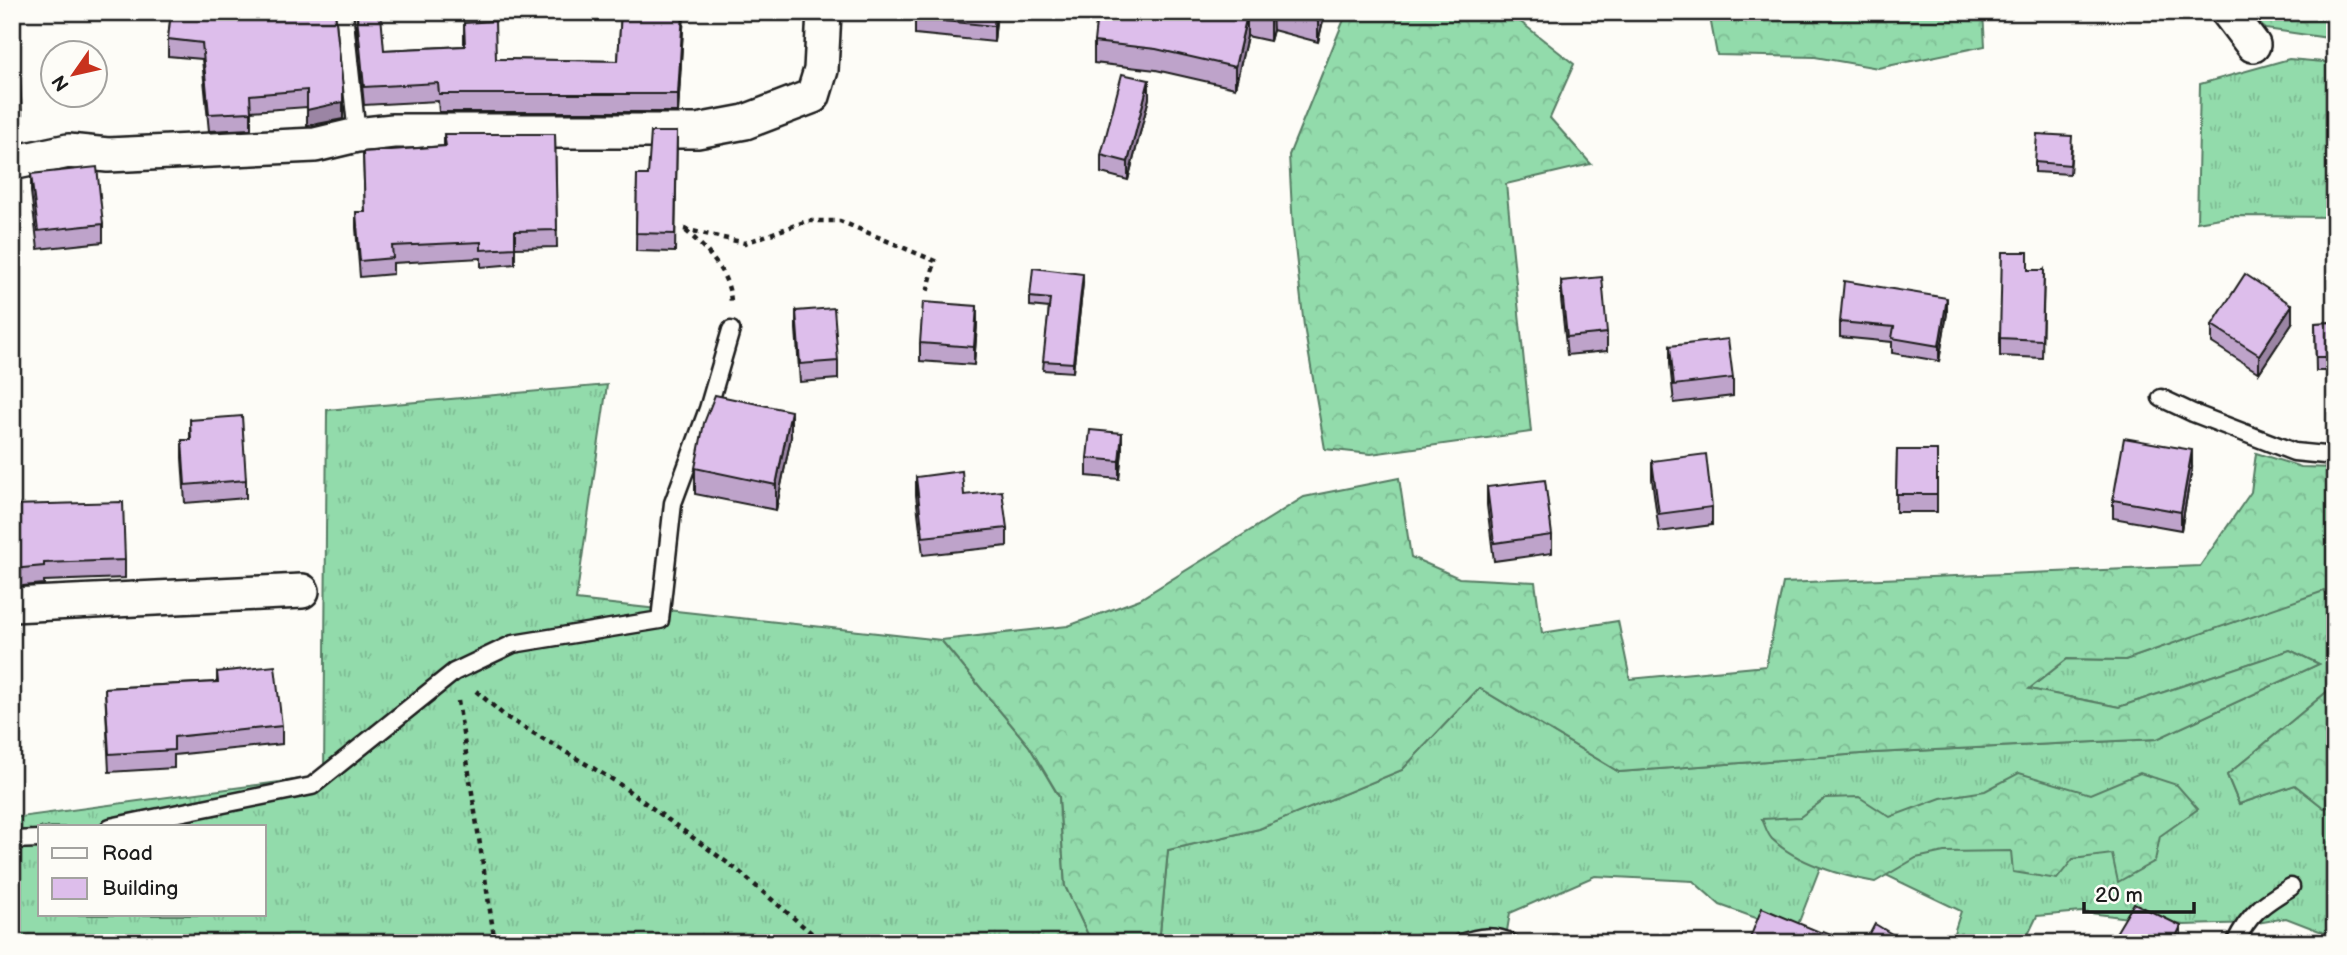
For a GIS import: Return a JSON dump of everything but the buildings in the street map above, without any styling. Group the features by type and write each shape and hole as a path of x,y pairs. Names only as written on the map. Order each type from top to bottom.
{"street":[{"path":"12,163 68,151 108,155 315,145 357,135 393,131 697,131 745,122 813,96 821,70 824,12"},
{"path":"2228,12 2253,45"},
{"path":"12,605 302,591"}],"lane":[{"path":"344,12 357,135"},
{"path":"120,825 312,786 454,672 513,644 660,620 673,503 708,409 731,330"},
{"path":"2161,398 2294,452 2335,456"},
{"path":"12,840 38,839"},
{"path":"2235,943 2259,906 2291,887"},
{"path":"1461,943 1478,937 1507,941"}],"path":[{"path":"731,330 731,292 708,251 684,229 745,243 807,221 839,221 935,261 927,293"},
{"path":"454,672 495,943"},
{"path":"454,672 506,717 615,781 736,869 823,943"}],"green space":[{"path":"1347,12 1504,12 1574,64 1550,118 1591,164 1506,184 1531,432 1371,454 1325,449 1304,326 1293,229 1289,155"},
{"path":"1709,12 1983,12 1985,46 1878,68 1815,57 1717,55"},
{"path":"2244,12 2335,12 2335,39 2266,29"},
{"path":"2289,59 2335,63 2335,217 2232,216 2197,222 2200,84"},
{"path":"607,385 576,600 941,640 1029,746 1059,797 1065,886 1092,943 12,943 12,818 324,776 327,410"},
{"path":"2256,453 2301,467 2335,468 2335,604 2324,591 2125,660 2067,659 2029,689 2119,707 2290,650 2319,664 2157,739 1874,753 1619,772 1479,688 1402,770 1259,829 1168,850 1159,943 1092,943 1065,886 1059,796 1029,746 941,640 1068,626 1140,599 1304,497 1399,478 1411,557 1459,578 1535,582 1542,633 1618,621 1630,679 1766,666 1783,583 2200,566 2251,492"},
{"path":"2324,590 2335,604 2335,685 2227,775 2239,804 2295,785 2324,808 2335,805 2335,937 2286,918 2257,923 2184,925 2082,912 2037,916 2024,943 1959,943 1952,939 1961,911 1828,847 1795,932 1720,905 1693,881 1595,876 1510,913 1507,931 1476,943 1159,943 1168,850 1259,829 1402,770 1479,688 1619,772 1874,753 2156,739 2319,664 2290,650 2119,707 2029,689 2067,659 2125,660"},
{"path":"2335,685 2335,805 2324,808 2295,785 2239,804 2227,775"},
{"path":"2019,773 2090,794 2140,773 2177,785 2198,809 2160,836 2155,861 2118,882 2112,854 2073,859 2057,879 2013,872 2011,851 1944,852 1916,858 1875,882 1806,862 1772,839 1762,819 1800,817 1826,798 1859,797 1890,817 1941,798 1985,791"}]}
